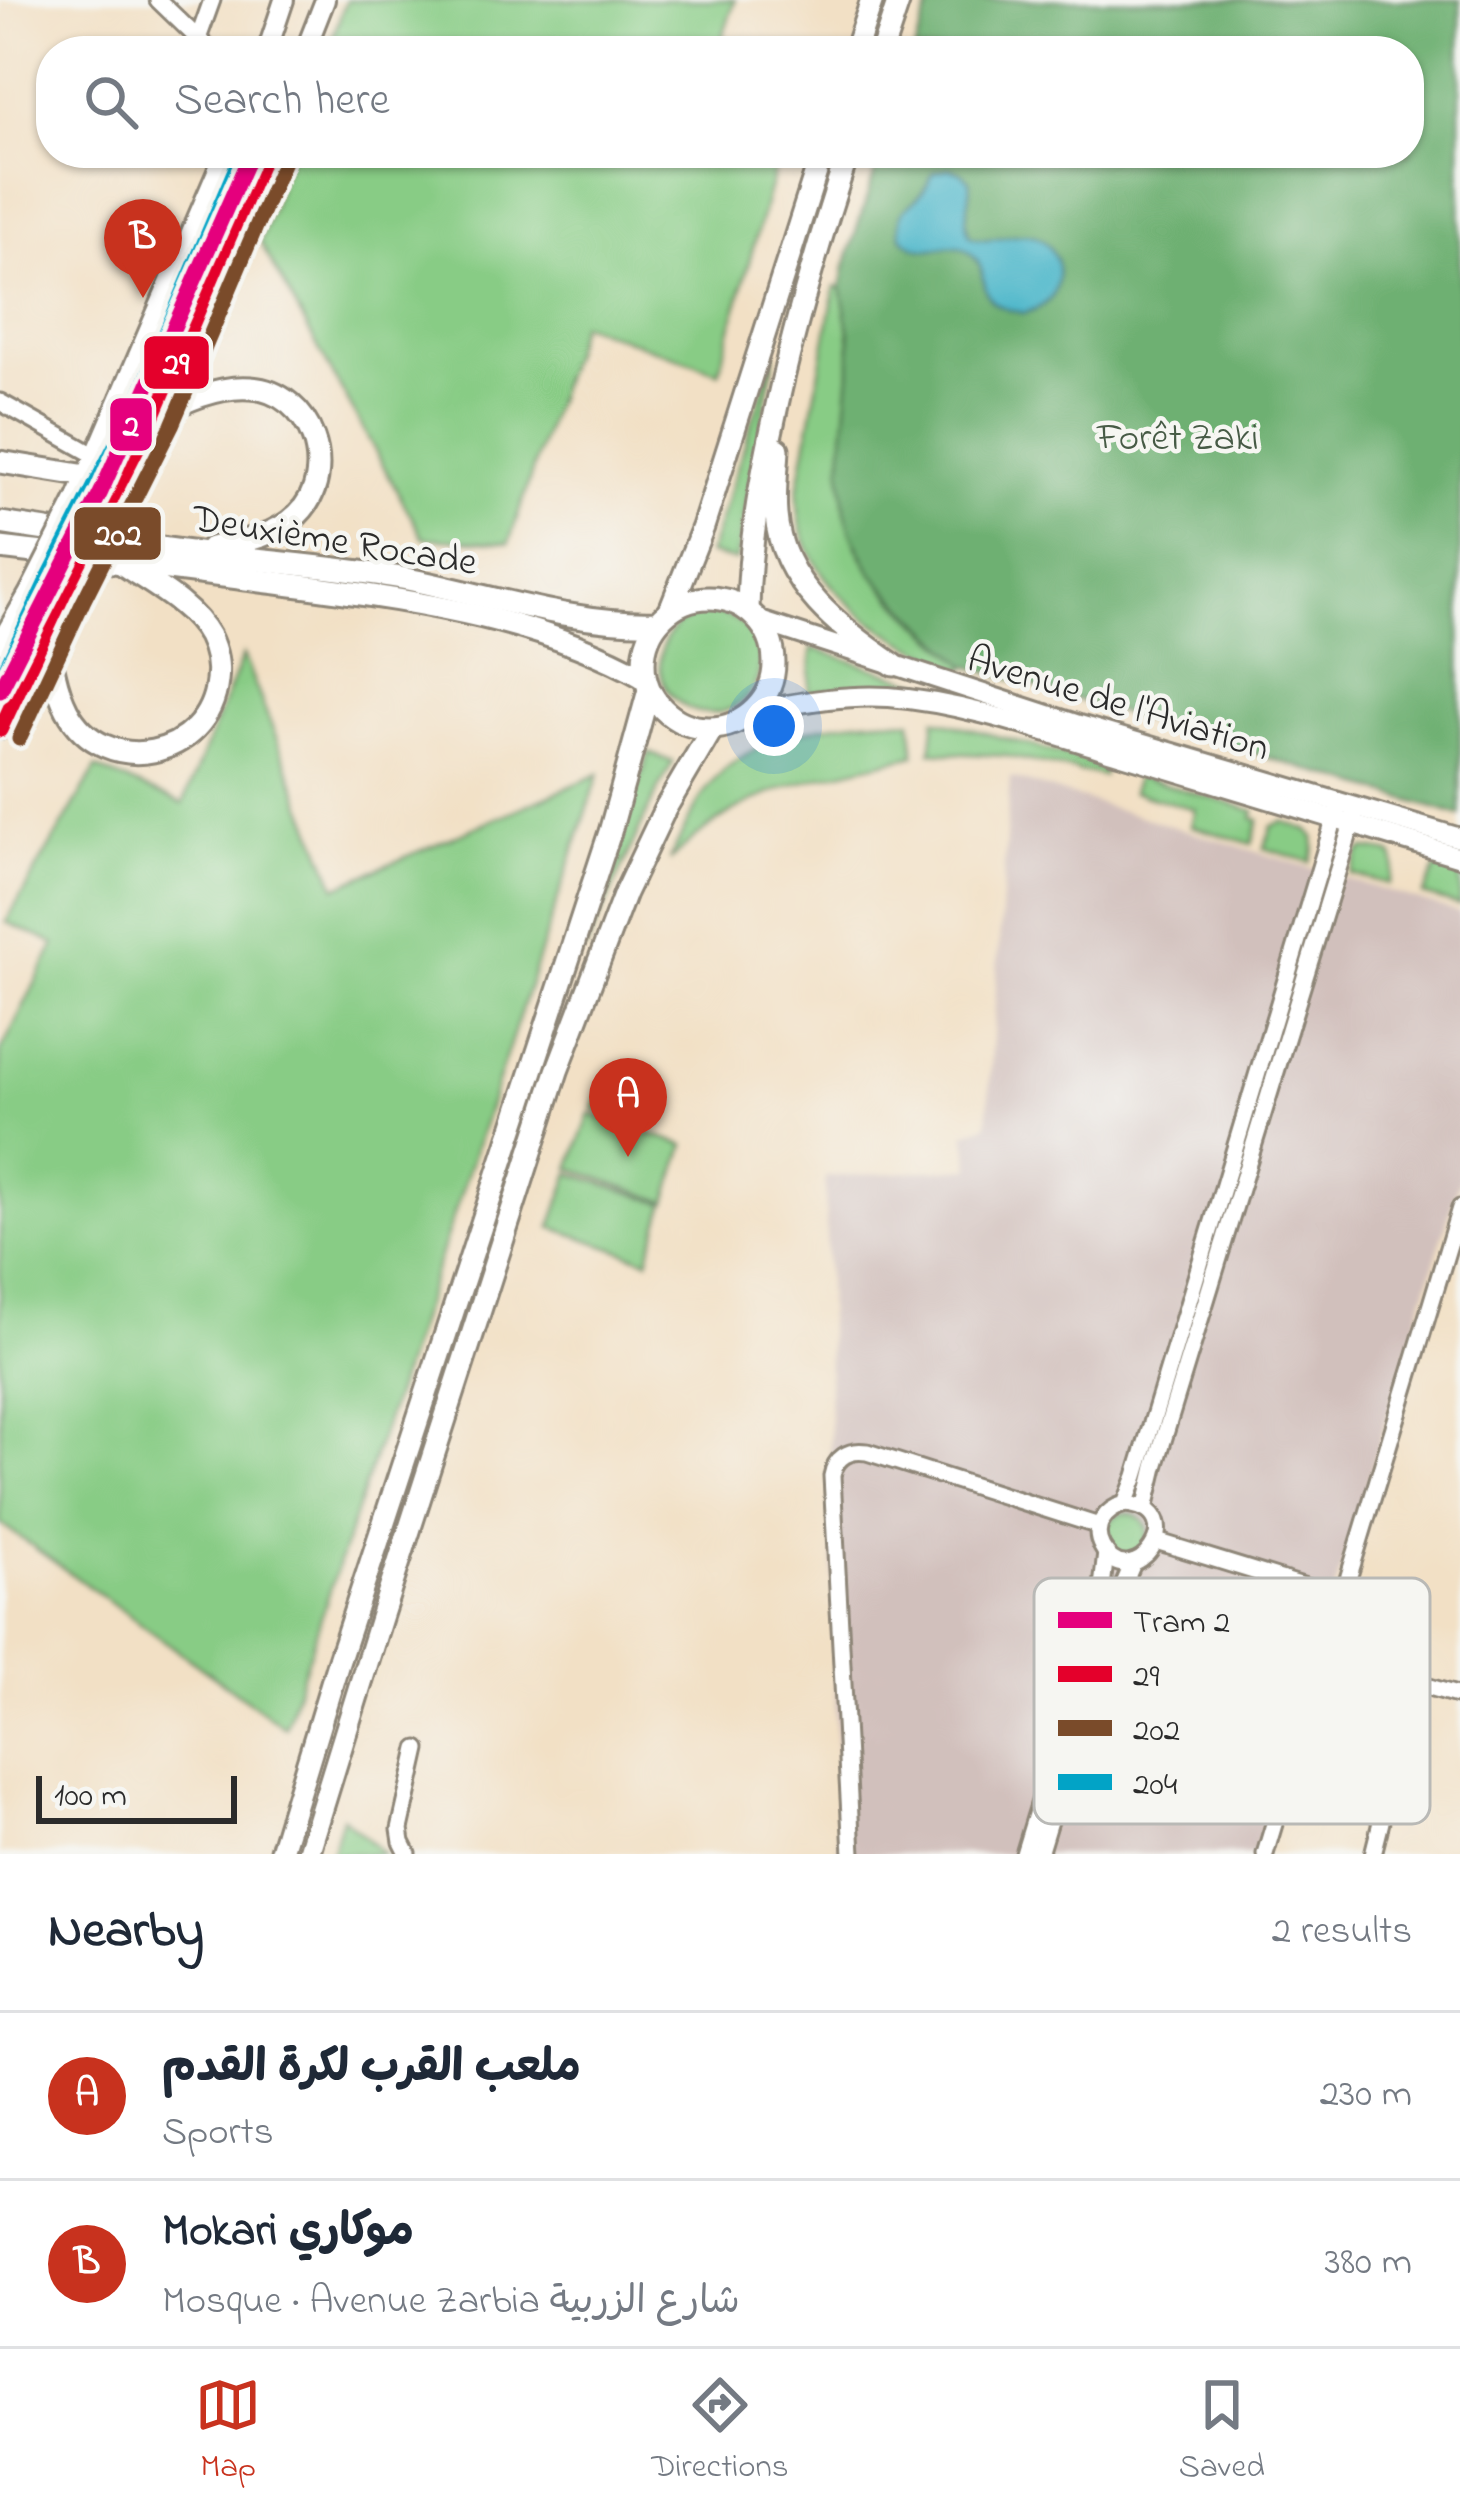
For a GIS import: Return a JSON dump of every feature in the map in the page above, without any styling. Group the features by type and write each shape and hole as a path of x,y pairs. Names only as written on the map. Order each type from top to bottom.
{"highway":[{"path":"860,36 872,0"},
{"path":"887,36 899,0"},
{"path":"280,1854 610,832 647,684 645,648 703,526 817,168"},
{"path":"647,684 675,719 712,729 754,712 771,684 774,651 754,615 752,530 807,281 843,168"},
{"path":"783,377 775,494 781,543 790,566 820,604 894,665"},
{"path":"153,417 224,389 262,389 298,410 316,443 313,491 295,518 266,534 191,553"},
{"path":"0,461 92,465"},
{"name":"Deuxième Rocade","path":"0,523 191,553 408,579 610,621 664,616"},
{"name":"Deuxième Rocade","path":"0,548 363,595 502,623 602,655 647,684"},
{"path":"47,629 58,690 68,712 89,737 137,753 172,745 197,729 208,715 217,684 218,666 208,634 187,608 118,562"},
{"path":"664,616 701,598 733,602 754,615"},
{"path":"308,1854 557,1071 634,872 712,729"}],"main road":[{"path":"272,36 284,0"},
{"path":"311,36 325,0"},
{"path":"0,644 77,498 219,168"},
{"path":"0,730 153,417 259,168"},
{"name":"Avenue de l'Aviation","path":"754,615 1346,813 1460,856"},
{"name":"Avenue de l'Aviation","path":"754,712 832,698 916,700 1346,813 1460,838"}],"street":[{"path":"158,0 195,36"},
{"path":"206,36 212,0"},
{"path":"0,402 92,465"},
{"path":"1125,1504 1346,813"},
{"path":"1145,1509 1346,813"},
{"path":"1348,1578 1459,1212"},
{"path":"852,1854 832,1476 836,1463 846,1453 866,1452 1099,1526"},
{"path":"1125,1504 1145,1509 1156,1523 1156,1541 1148,1555 1132,1563 1113,1559 1100,1545 1099,1526 1109,1511 1125,1504"},
{"path":"1156,1541 1277,1578"},
{"path":"1103,1578 1106,1553"},
{"path":"1126,1578 1132,1563"},
{"path":"1430,1687 1460,1696"},
{"path":"408,1854 400,1828 418,1749"},
{"path":"1024,1854 1036,1824"},
{"path":"1039,1854 1045,1824"},
{"path":"1264,1854 1273,1824"},
{"path":"1373,1854 1380,1824"}],"shaded area":[{"path":"1010,777 1460,913 1460,1178 1338,1578 1034,1578 1034,1824 1263,1824 1254,1854 838,1854 825,1177 971,1168 965,1133 987,1125"}],"green space":[{"path":"346,0 735,0 723,36 333,36"},
{"name":"Forêt Zaki","path":"931,0 1460,0 1460,816 967,666 870,570 845,512 841,470 850,336 841,288 876,168 1424,168 1424,36 919,36"},
{"path":"286,168 775,168 719,372 580,323 509,543 423,538 260,242"},
{"path":"835,287 841,288 849,339 843,472 848,521 856,545 879,582 967,666 963,671 896,637 857,610 825,577 804,537 798,490"},
{"path":"775,356 736,561 709,554"},
{"path":"710,613 738,621 752,635 760,663 752,691 738,705 710,713 682,705 668,691 660,663 668,635 682,621"},
{"path":"812,648 1019,715 896,687 809,692"},
{"path":"243,655 336,887 599,774 285,1727 0,1523 0,1053 55,944 6,922 96,768 183,804"},
{"path":"878,719 911,721 915,755 814,779 755,800 698,835 671,860 704,794 733,763 793,735"},
{"path":"935,719 1105,766 1103,776 1006,756 931,752"},
{"path":"649,753 673,762 586,949 584,947"},
{"path":"1137,776 1255,811 1253,818 1259,820 1252,844 1191,826 1195,809 1132,792"},
{"path":"1283,821 1314,837 1310,862 1264,848 1272,826"},
{"path":"1365,849 1393,856 1389,884 1351,874"},
{"path":"1436,868 1460,873 1460,906 1423,895"},
{"path":"1331,873 1206,1277 1264,1073"},
{"path":"601,1088 641,1101 634,1123 593,1109"},
{"path":"590,1114 685,1145 667,1202 570,1168"},
{"path":"570,1173 665,1204 648,1260 551,1227"},
{"path":"1127,1513 1142,1519 1148,1534 1142,1549 1127,1555 1112,1549 1106,1534 1112,1519"},
{"path":"342,1817 384,1854 331,1854"}],"water":[{"path":"950,168 970,181 966,222 970,236 1036,236 1054,255 1057,283 1042,306 1024,313 1007,309 989,296 978,262 963,248 920,249 901,236 902,213 934,172"}],"tram line":[{"name":"2","path":"0,691 101,492 244,168"}],"transit line":[{"name":"204","path":"0,680 134,408 236,168"},
{"name":"29","path":"0,730 153,417 259,168"},
{"name":"202","path":"19,739 172,425 281,168"}],"place":[{"name":"Mokari موكاري","path":"143,298"},
{"name":"ملعب القرب لكرة القدم","path":"628,1157"}]}
